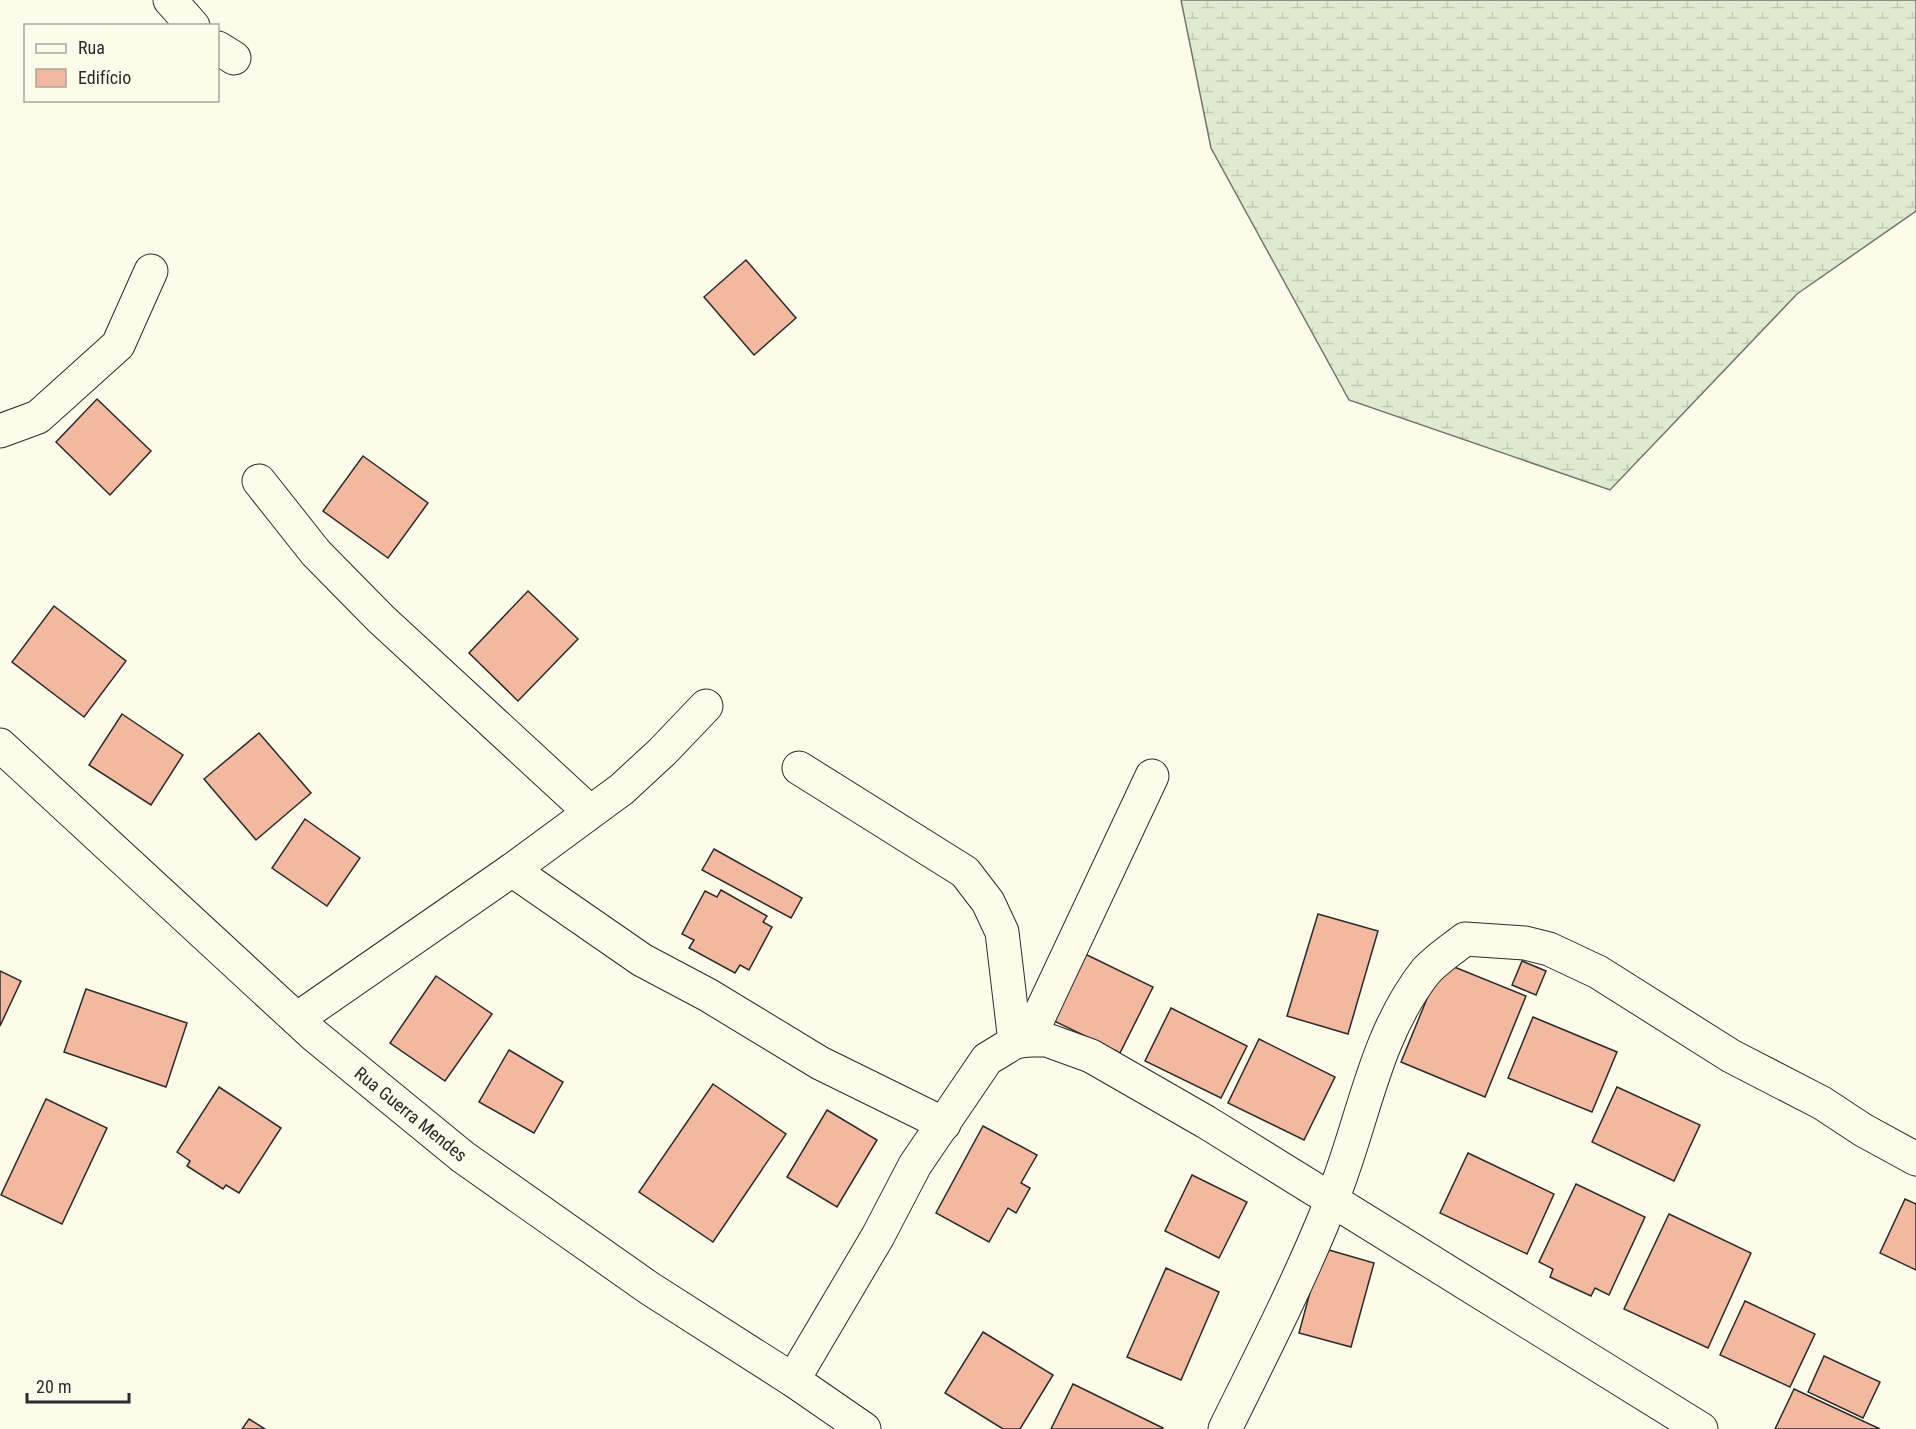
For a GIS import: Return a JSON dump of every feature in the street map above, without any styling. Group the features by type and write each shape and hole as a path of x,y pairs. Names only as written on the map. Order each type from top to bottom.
{"street":[{"path":"170,0 191,24"},
{"path":"0,431 38,417 118,345 151,272"},
{"path":"260,481 316,553 381,619 590,812"},
{"path":"297,1019 512,870 622,789 706,706"},
{"name":"Rua Guerra Mendes","path":"0,745 297,1019 463,1157 649,1288 793,1380 864,1429"},
{"path":"799,768 965,872 988,902 1002,932 1022,1041"},
{"path":"1022,1041 1152,776"},
{"path":"512,870 642,960 708,995 820,1063 944,1124"},
{"path":"1225,1429 1289,1300 1332,1200 1381,1050 1427,970 1465,939 1541,947 1598,972 1731,1056 1822,1103 1863,1130 1916,1159"},
{"path":"793,1380 878,1236 915,1165 987,1059 1022,1041 1047,1040 1091,1056 1206,1122 1701,1429"}],"green space":[{"path":"1181,0 1916,0 1916,211 1797,294 1610,490 1349,400 1211,148"}],"building":[{"path":"746,260 796,318 754,355 704,297"},
{"path":"97,399 151,451 110,495 56,442"},
{"path":"363,456 428,503 388,558 323,511"},
{"path":"528,591 578,639 518,701 469,653"},
{"path":"54,606 126,661 84,717 12,662"},
{"path":"122,714 183,755 151,805 89,765"},
{"path":"259,733 311,793 256,840 204,779"},
{"path":"305,819 360,858 327,906 272,868"},
{"path":"714,849 802,898 791,918 702,870"},
{"path":"721,890 767,916 763,922 772,927 749,970 740,965 735,973 689,948 694,940 682,934 705,891 717,897"},
{"path":"1318,914 1378,931 1348,1034 1287,1016"},
{"path":"1083,953 1153,987 1120,1053 1050,1019"},
{"path":"1522,961 1546,971 1536,995 1512,985"},
{"path":"1442,962 1526,996 1485,1097 1401,1062"},
{"path":"0,971 21,981 0,1026"},
{"path":"436,976 492,1014 445,1081 390,1043"},
{"path":"86,989 187,1023 166,1087 64,1052"},
{"path":"1171,1008 1247,1046 1221,1098 1145,1061"},
{"path":"1533,1017 1617,1052 1592,1112 1508,1078"},
{"path":"1259,1039 1335,1077 1304,1140 1228,1103"},
{"path":"509,1050 563,1082 534,1133 479,1102"},
{"path":"713,1084 786,1134 713,1242 639,1192"},
{"path":"219,1087 281,1128 239,1193 226,1185 223,1189 187,1166 190,1161 177,1152"},
{"path":"1617,1087 1700,1125 1674,1181 1592,1142"},
{"path":"46,1099 107,1128 62,1224 1,1195"},
{"path":"827,1110 877,1140 837,1207 787,1177"},
{"path":"983,1126 1037,1155 1021,1183 1030,1188 1016,1213 1008,1208 989,1242 936,1213"},
{"path":"1468,1153 1554,1194 1527,1254 1440,1213"},
{"path":"1192,1175 1247,1202 1219,1258 1165,1231"},
{"path":"1576,1184 1645,1217 1609,1295 1595,1288 1591,1296 1550,1277 1553,1269 1539,1262"},
{"path":"1905,1199 1916,1204 1916,1270 1880,1253"},
{"path":"1669,1214 1751,1253 1708,1348 1624,1309"},
{"path":"1322,1248 1374,1263 1351,1347 1299,1333"},
{"path":"1166,1268 1219,1292 1181,1380 1127,1357"},
{"path":"1745,1301 1815,1334 1790,1387 1720,1355"},
{"path":"983,1332 1053,1375 1020,1429 1003,1429 945,1393"},
{"path":"1824,1356 1880,1382 1863,1418 1808,1392"},
{"path":"1073,1384 1163,1428 1051,1429"},
{"path":"1794,1389 1880,1429 1775,1429"},
{"path":"249,1419 265,1429 242,1429"}]}
